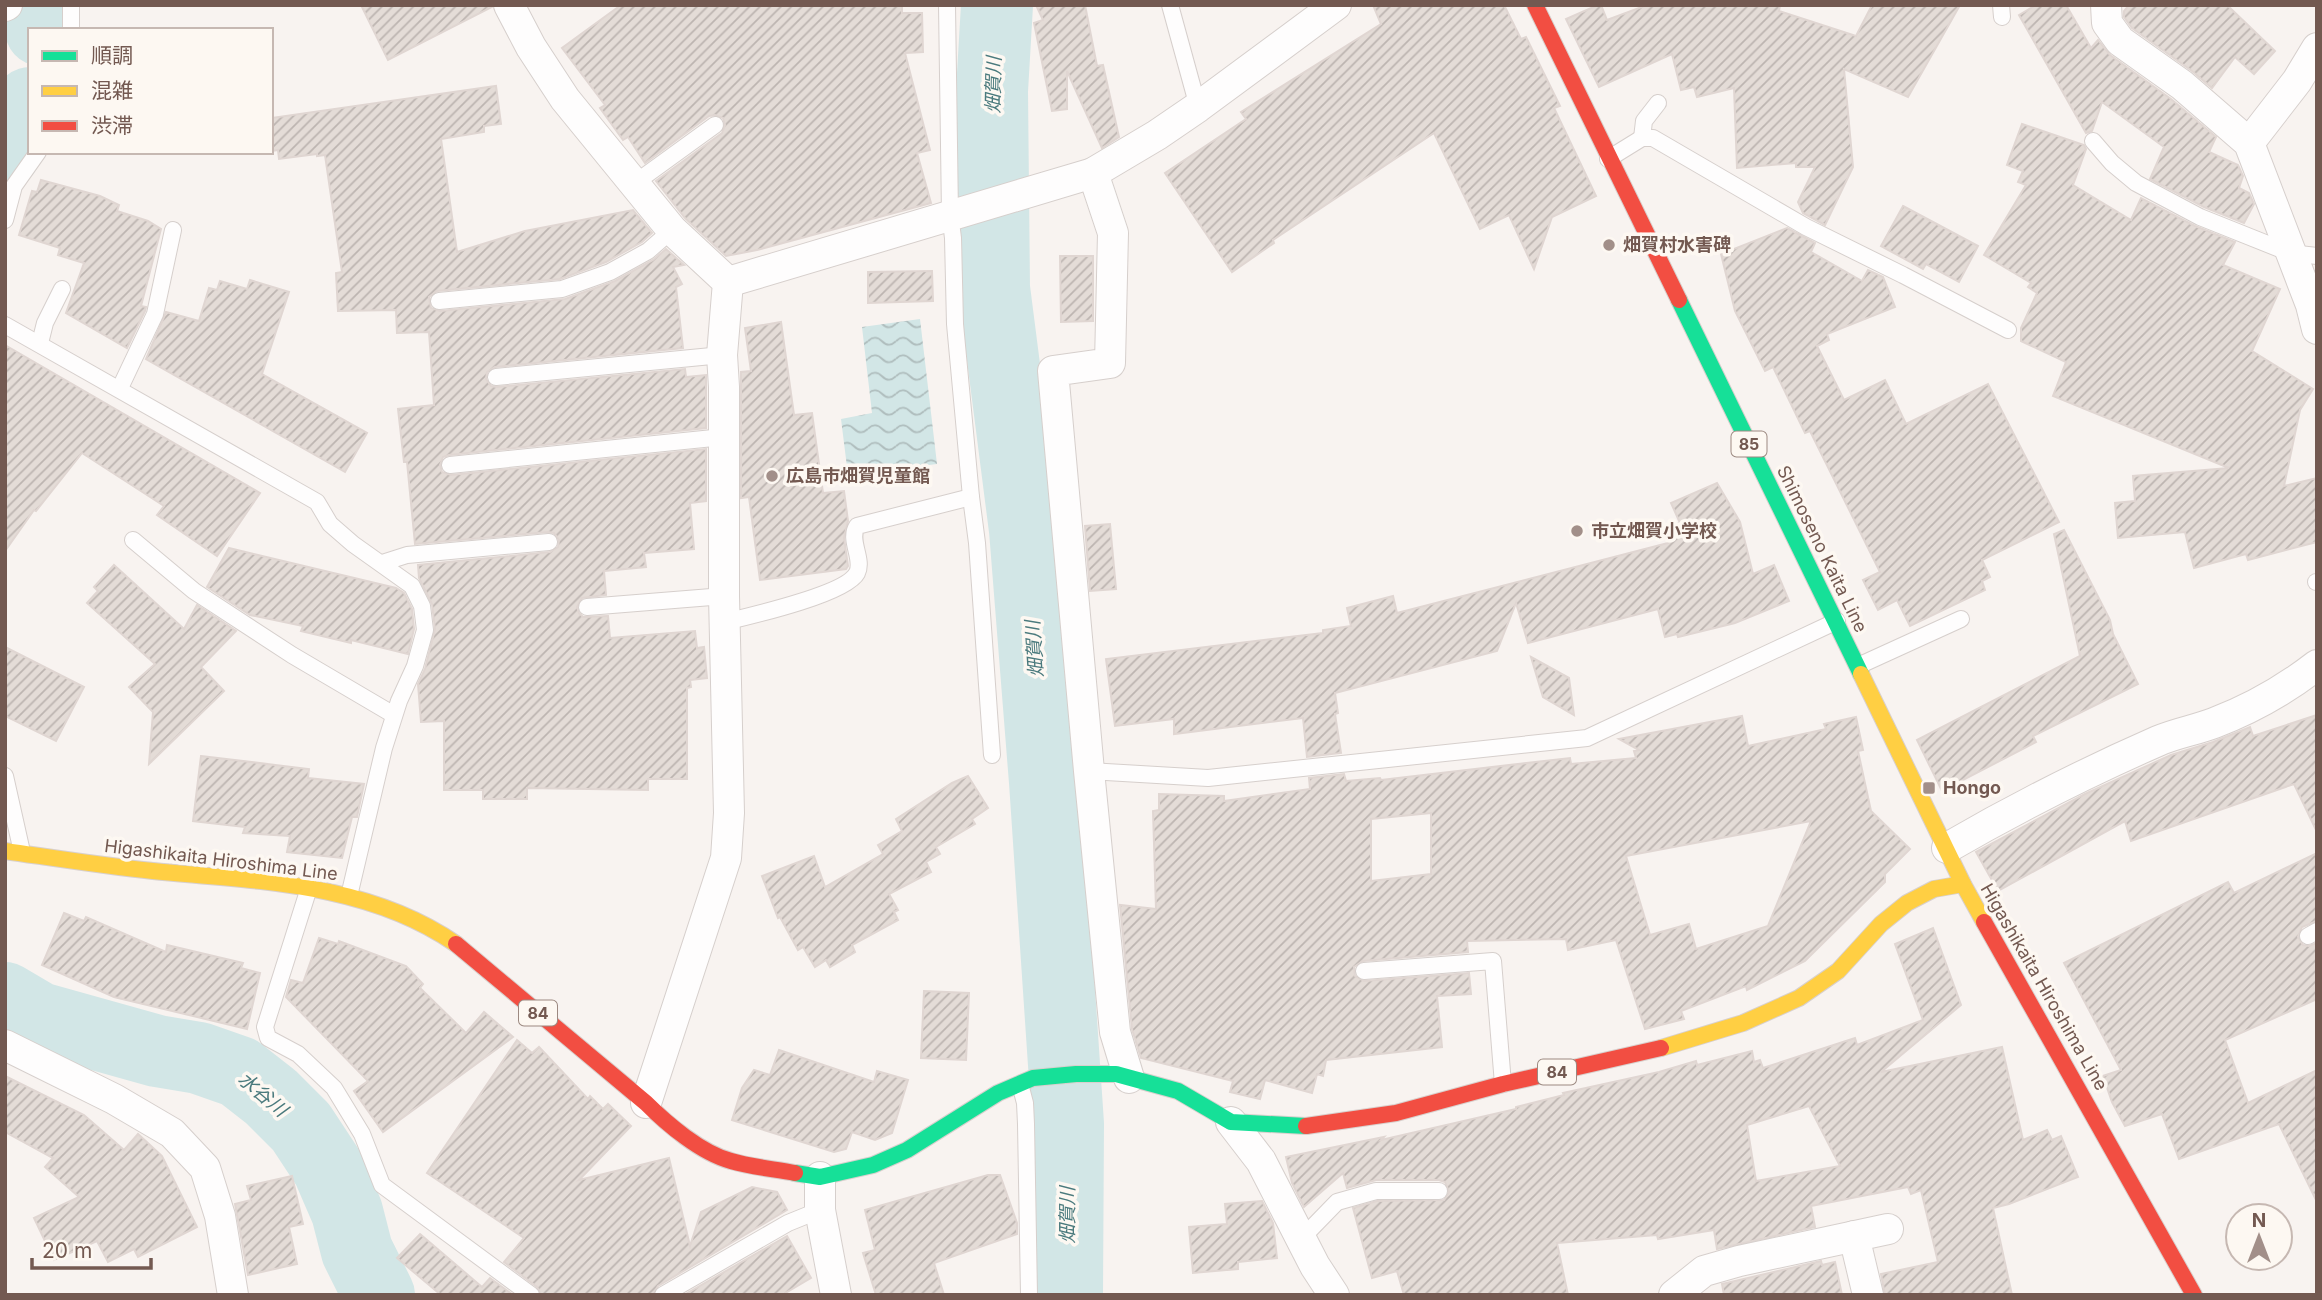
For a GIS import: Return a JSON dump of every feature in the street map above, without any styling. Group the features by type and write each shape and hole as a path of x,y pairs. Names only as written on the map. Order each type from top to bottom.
{"main road":[{"name":"Shimoseno Kaita Line","path":"1535,5 1963,884"},
{"name":"Higashikaita Hiroshima Line","path":"5,852 122,868 202,874 309,888 348,896 389,909 431,927 467,952 664,1121 693,1142 729,1161 820,1177 873,1165 907,1150 998,1093 1026,1081 1076,1074 1123,1076 1178,1091 1231,1122 1313,1126 1396,1113 1503,1084 1681,1043 1744,1023 1799,998 1838,971 1881,925 1907,903 1934,889 1963,884 2194,1295"}],"street":[{"path":"509,5 531,47 565,99 672,230 728,282"},
{"path":"728,282 1093,173 1157,135 1247,74 1336,5"},
{"path":"2106,5 2107,23 2120,41 2182,85 2249,144 2304,254 2315,316"},
{"path":"2249,144 2297,81 2317,48"},
{"path":"1093,173 1113,233 1110,363 1053,370 1089,771 1115,1032 1123,1076"},
{"path":"646,1103 726,858 729,813 722,355 728,282"},
{"path":"1947,848 2064,784 2162,740 2213,724 2245,710 2298,680 2317,665"},
{"path":"5,1045 114,1099 172,1133 205,1168 220,1216 233,1295"},
{"path":"1231,1122 1261,1161 1301,1239 1334,1295"},
{"path":"820,1177 820,1210 836,1295"},
{"path":"1674,1295 1703,1271 1888,1229"},
{"path":"1854,1236 1868,1295"}],"lane":[{"path":"71,5 71,28"},
{"path":"947,5 955,324 977,543 992,755"},
{"path":"1171,5 1198,107"},
{"path":"1642,138 1644,121 1658,103"},
{"path":"635,183 715,125"},
{"path":"1608,159 1642,138 1653,138 1806,227 2008,330"},
{"path":"2093,141 2112,163 2136,183 2200,217 2304,254"},
{"path":"5,220 14,186 37,154"},
{"path":"120,388 155,314 173,230"},
{"path":"439,301 562,289 610,272 648,251 672,230"},
{"path":"40,344 45,323 62,289"},
{"path":"5,325 317,502 330,524 412,586 422,606 425,630 415,666 394,715 384,748 348,896"},
{"path":"496,376 722,355"},
{"path":"450,465 723,437"},
{"path":"587,607 725,609 814,598 855,576 859,569 853,532 857,526 971,497"},
{"path":"133,540 205,598 292,655 394,715"},
{"path":"382,563 407,555 549,542"},
{"path":"1858,666 1961,619"},
{"path":"1089,771 1208,778 1587,738 1837,621"},
{"path":"5,776 23,854"},
{"path":"309,888 265,1027 268,1038 298,1054 334,1087 362,1134 382,1185 531,1295"},
{"path":"1364,971 1493,961 1503,1084"},
{"path":"1026,1081 1029,1295"},
{"path":"1301,1239 1337,1202 1376,1191 1439,1191"},
{"path":"663,1295 788,1223 820,1210"}],"water":[{"path":"920,319 937,464 848,475 841,419 872,413 862,327"}],"building":[{"path":"361,5 492,5 492,7 388,60"},
{"path":"621,5 902,5 902,13 922,13 923,52 905,53 930,150 917,153 931,203 726,256 685,218 656,181 722,133 725,125 723,118 709,116 645,163 628,137 623,140 600,108 605,105 562,48"},
{"path":"1036,5 1085,5 1097,66 1103,65 1119,137 1102,148 1067,71 1067,109 1052,111 1034,23 1043,20"},
{"path":"1373,5 1504,5 1521,39 1526,37 1560,106 1554,108 1596,196 1552,217 1534,269 1509,215 1480,229 1434,133 1273,240 1274,243 1232,272 1165,173 1246,119 1241,112 1381,24"},
{"path":"1601,5 1607,20 1647,5 1780,5 1779,11 1856,36 1872,5 1960,5 1908,97 1844,69 1853,167 1825,225 1803,213 1798,202 1815,167 1796,167 1796,163 1737,168 1734,88 1697,97 1694,87 1681,90 1672,54 1599,87 1566,19"},
{"path":"2036,5 2066,5 2091,48 2098,40 2110,55 2171,99 2216,137 2209,152 2238,165 2243,176 2239,188 2249,193 2254,204 2244,223 2204,207 2150,179 2164,147 2102,102 2092,131 2086,133 2019,15"},
{"path":"2129,5 2227,5 2275,51 2254,74 2235,57 2212,88 2132,28 2124,17 2124,11"},
{"path":"496,86 501,124 484,126 484,132 441,139 457,252 525,231 633,210 652,233 642,242 606,262 560,279 437,291 429,297 431,308 440,311 565,299 615,281 653,260 666,249 684,265 673,267 682,284 676,287 683,348 495,367 487,372 486,379 491,386 497,387 685,369 686,377 706,375 706,428 449,455 443,457 440,465 442,472 451,475 706,449 706,501 690,503 694,549 644,553 646,567 604,571 606,595 582,598 577,607 583,617 608,616 610,638 695,631 697,648 704,647 707,678 690,680 691,687 687,688 687,779 648,779 648,790 527,788 527,799 483,799 483,790 444,790 444,721 421,722 418,684 425,669 435,629 432,604 419,578 418,565 550,552 558,547 559,540 554,533 548,532 415,544 407,462 404,462 398,409 434,405 429,332 397,333 396,310 338,311 336,273 342,272 325,155 279,159 278,150 273,151 273,118"},
{"path":"2022,124 2084,145 2086,149 2073,185 2131,220 2141,198 2195,226 2235,242 2223,265 2280,289 2252,351 2313,389 2300,410 2284,486 2317,478 2317,542 2248,560 2246,554 2194,568 2185,532 2118,538 2115,503 2135,501 2133,476 2229,468 2053,396 2066,362 2021,341 2021,328 2037,293 2028,287 2031,283 1984,255 2026,185 2018,182 2023,171 2007,165"},
{"path":"41,180 100,196 119,205 117,211 148,221 161,229 141,306 146,307 145,311 127,348 66,313 84,263 58,255 60,248 19,235 32,191 37,192"},
{"path":"1903,206 1978,246 1959,282 1926,264 1923,269 1881,246"},
{"path":"1787,228 1815,243 1811,252 1862,281 1868,270 1883,277 1895,307 1827,334 1829,340 1817,346 1844,400 1885,380 1906,424 1988,384 2059,522 1982,560 1990,577 1982,581 1985,590 1910,626 1897,600 1878,610 1863,580 1880,572 1810,431 1805,433 1773,367 1765,371 1735,311 1721,254"},
{"path":"1060,256 1093,256 1093,321 1061,322"},
{"path":"932,271 933,301 868,303 868,272"},
{"path":"250,280 289,292 262,374 367,433 345,472 146,359 166,312 199,321 209,288 217,290 220,281 247,289"},
{"path":"781,322 794,415 812,413 823,493 844,491 848,521 844,538 848,566 846,569 760,580 749,497 741,498 741,372 751,371 745,328"},
{"path":"5,345 260,493 217,556 157,515 164,506 82,453 36,511 34,510 5,551"},
{"path":"1717,483 1740,522 1753,574 1774,565 1789,601 1735,623 1678,637 1677,634 1665,637 1658,609 1528,643 1516,603 1497,651 1335,693 1341,753 1307,757 1303,718 1174,734 1174,719 1115,726 1106,659 1323,633 1323,630 1351,626 1347,608 1393,596 1397,613 1668,543 1664,528 1680,523 1671,503"},
{"path":"1110,524 1116,589 1090,591 1085,526"},
{"path":"2064,530 2110,620 2113,634 2138,684 2033,736 2036,742 1942,791 1917,740 2080,656 2054,534"},
{"path":"229,548 396,588 404,593 412,609 414,629 408,654 301,631 303,626 250,615 207,587"},
{"path":"114,565 184,629 197,605 236,631 201,667 224,691 149,764 153,712 129,687 155,664 87,603 98,591 94,587"},
{"path":"5,647 84,687 56,741 5,716"},
{"path":"1531,657 1569,678 1574,715 1543,697"},
{"path":"2317,715 2317,832 2294,784 2131,841 2125,821 1998,891 1976,852 2085,794 2171,755 2250,727 2253,736"},
{"path":"1742,716 1748,746 1826,729 1824,724 1856,717 1863,750 1858,751 1871,811 1910,849 1885,874 1885,882 1805,961 1747,990 1746,986 1681,1011 1684,1019 1645,1029 1616,940 1568,950 1566,939 1467,941 1468,952 1363,961 1354,967 1355,976 1364,981 1469,973 1471,994 1437,996 1442,1047 1326,1060 1323,1076 1317,1074 1312,1093 1265,1080 1260,1099 1230,1092 1233,1081 1141,1058 1132,1029 1120,905 1156,909 1153,811 1159,810 1159,794 1224,796 1224,801 1310,789 1309,778 1344,774 1346,781 1381,780 1570,758 1571,764 1636,758 1634,751 1639,750 1619,739","holes":["1431,813 1431,874 1371,881 1371,819","1811,821 1768,926 1696,949 1689,924 1650,935 1626,856"]},
{"path":"201,756 309,769 308,778 364,784 357,817 352,817 342,858 287,852 290,836 243,833 245,827 193,821"},
{"path":"968,776 988,808 972,819 975,824 936,847 940,854 926,862 931,872 889,894 898,910 894,912 898,920 852,945 855,952 830,967 826,960 815,967 803,947 798,950 780,917 778,918 762,876 814,856 825,887 883,854 878,845 902,831 896,819 952,783"},
{"path":"2317,853 2317,921 2302,927 2298,937 2303,945 2317,943 2317,999 2225,1040 2248,1103 2317,1070 2317,1202 2279,1124 2179,1159 2162,1114 2125,1126 2112,1102 2103,1076 2121,1070 2064,963 2228,882 2234,893"},
{"path":"64,913 84,921 86,917 166,952 167,945 243,963 241,968 260,973 247,1029 114,997 42,965"},
{"path":"1933,928 1961,1005 1881,1072 2002,1047 2023,1140 2047,1130 2052,1140 2061,1136 2078,1177 1993,1208 2012,1295 1885,1295 1881,1274 1938,1262 1921,1190 1911,1194 1908,1187 1811,1206 1815,1227 1717,1249 1714,1230 1658,1239 1657,1235 1557,1243 1568,1295 1404,1295 1397,1271 1372,1278 1353,1208 1377,1201 1444,1200 1449,1192 1445,1182 1376,1180 1347,1188 1343,1173 1304,1207 1292,1183 1286,1157 1384,1137 1381,1140 1516,1109 1564,1095 1563,1093 1696,1061 1697,1065 1752,1051 1754,1062 1760,1060 1763,1068 1855,1038 1857,1045 1923,1020 1895,944","holes":["1809,1106 1840,1166 1756,1181 1747,1125"]},
{"path":"319,938 338,944 339,941 406,966 423,984 420,988 466,1033 484,1012 513,1037 383,1132 354,1091 368,1081 286,997 291,980 303,983"},
{"path":"924,991 969,993 966,1060 921,1058"},
{"path":"517,1040 532,1053 539,1047 588,1099 590,1096 603,1109 608,1104 631,1126 579,1180 669,1158 690,1246 701,1212 752,1187 777,1192 787,1210 658,1286 653,1295 541,1295 537,1287 504,1262 524,1238 427,1173"},
{"path":"779,1050 874,1082 877,1071 908,1080 892,1133 875,1140 852,1132 846,1149 834,1152 732,1120 742,1088 754,1070 770,1075"},
{"path":"5,1076 84,1115 124,1150 138,1134 162,1156 197,1227 138,1257 134,1249 108,1262 97,1241 54,1260 34,1218 79,1197 45,1167 53,1158 5,1132"},
{"path":"988,1175 1000,1175 1017,1223 1017,1234 934,1263 944,1295 876,1295 863,1253 875,1250 865,1210"},
{"path":"292,1176 303,1224 289,1227 297,1264 248,1275 235,1204 251,1200 247,1186"},
{"path":"1262,1201 1273,1223 1277,1258 1238,1262 1238,1269 1193,1273 1189,1227 1227,1224 1225,1204"},
{"path":"420,1234 482,1287 490,1278 513,1295 441,1295 397,1258"},
{"path":"787,1236 811,1278 782,1295 684,1295"},
{"path":"1821,1261 1822,1265 1835,1262 1842,1295 1724,1295 1722,1284"}],"waterway":[{"name":"水谷川","path":"41,28 42,5"},
{"name":"畑賀川","path":"997,5 992,91 994,288 1025,530 1045,782 1068,1124 1067,1295"},
{"name":"水谷川","path":"5,152 28,107"},
{"name":"水谷川","path":"5,998 39,1018 157,1051 199,1058 239,1072 271,1097 301,1127 328,1168 347,1212 357,1251 379,1295"}],"traffic: fast":[{"path":"1679,300 1861,674"},
{"path":"795,1173 820,1177 873,1165 907,1150 998,1093 1033,1078 1076,1074 1116,1074 1178,1091 1231,1122 1306,1126"}],"traffic: slow":[{"path":"1861,674 1984,922"},
{"path":"5,851 116,867 310,888 386,908 422,924 456,944"},
{"path":"1661,1048 1743,1023 1799,998 1838,971 1881,924 1907,903 1934,889 1963,884"}],"traffic: jam":[{"path":"1535,5 1679,300"},
{"path":"1984,922 2194,1295"},
{"path":"456,944 696,1145 731,1161 795,1173"},
{"path":"1306,1126 1396,1113 1503,1084 1661,1048"}],"place":[{"name":"畑賀村水害碑","path":"1609,245"},
{"name":"広島市畑賀児童館","path":"772,476"},
{"name":"市立畑賀小学校","path":"1577,531"},
{"name":"Hongo","path":"1929,788"}]}
